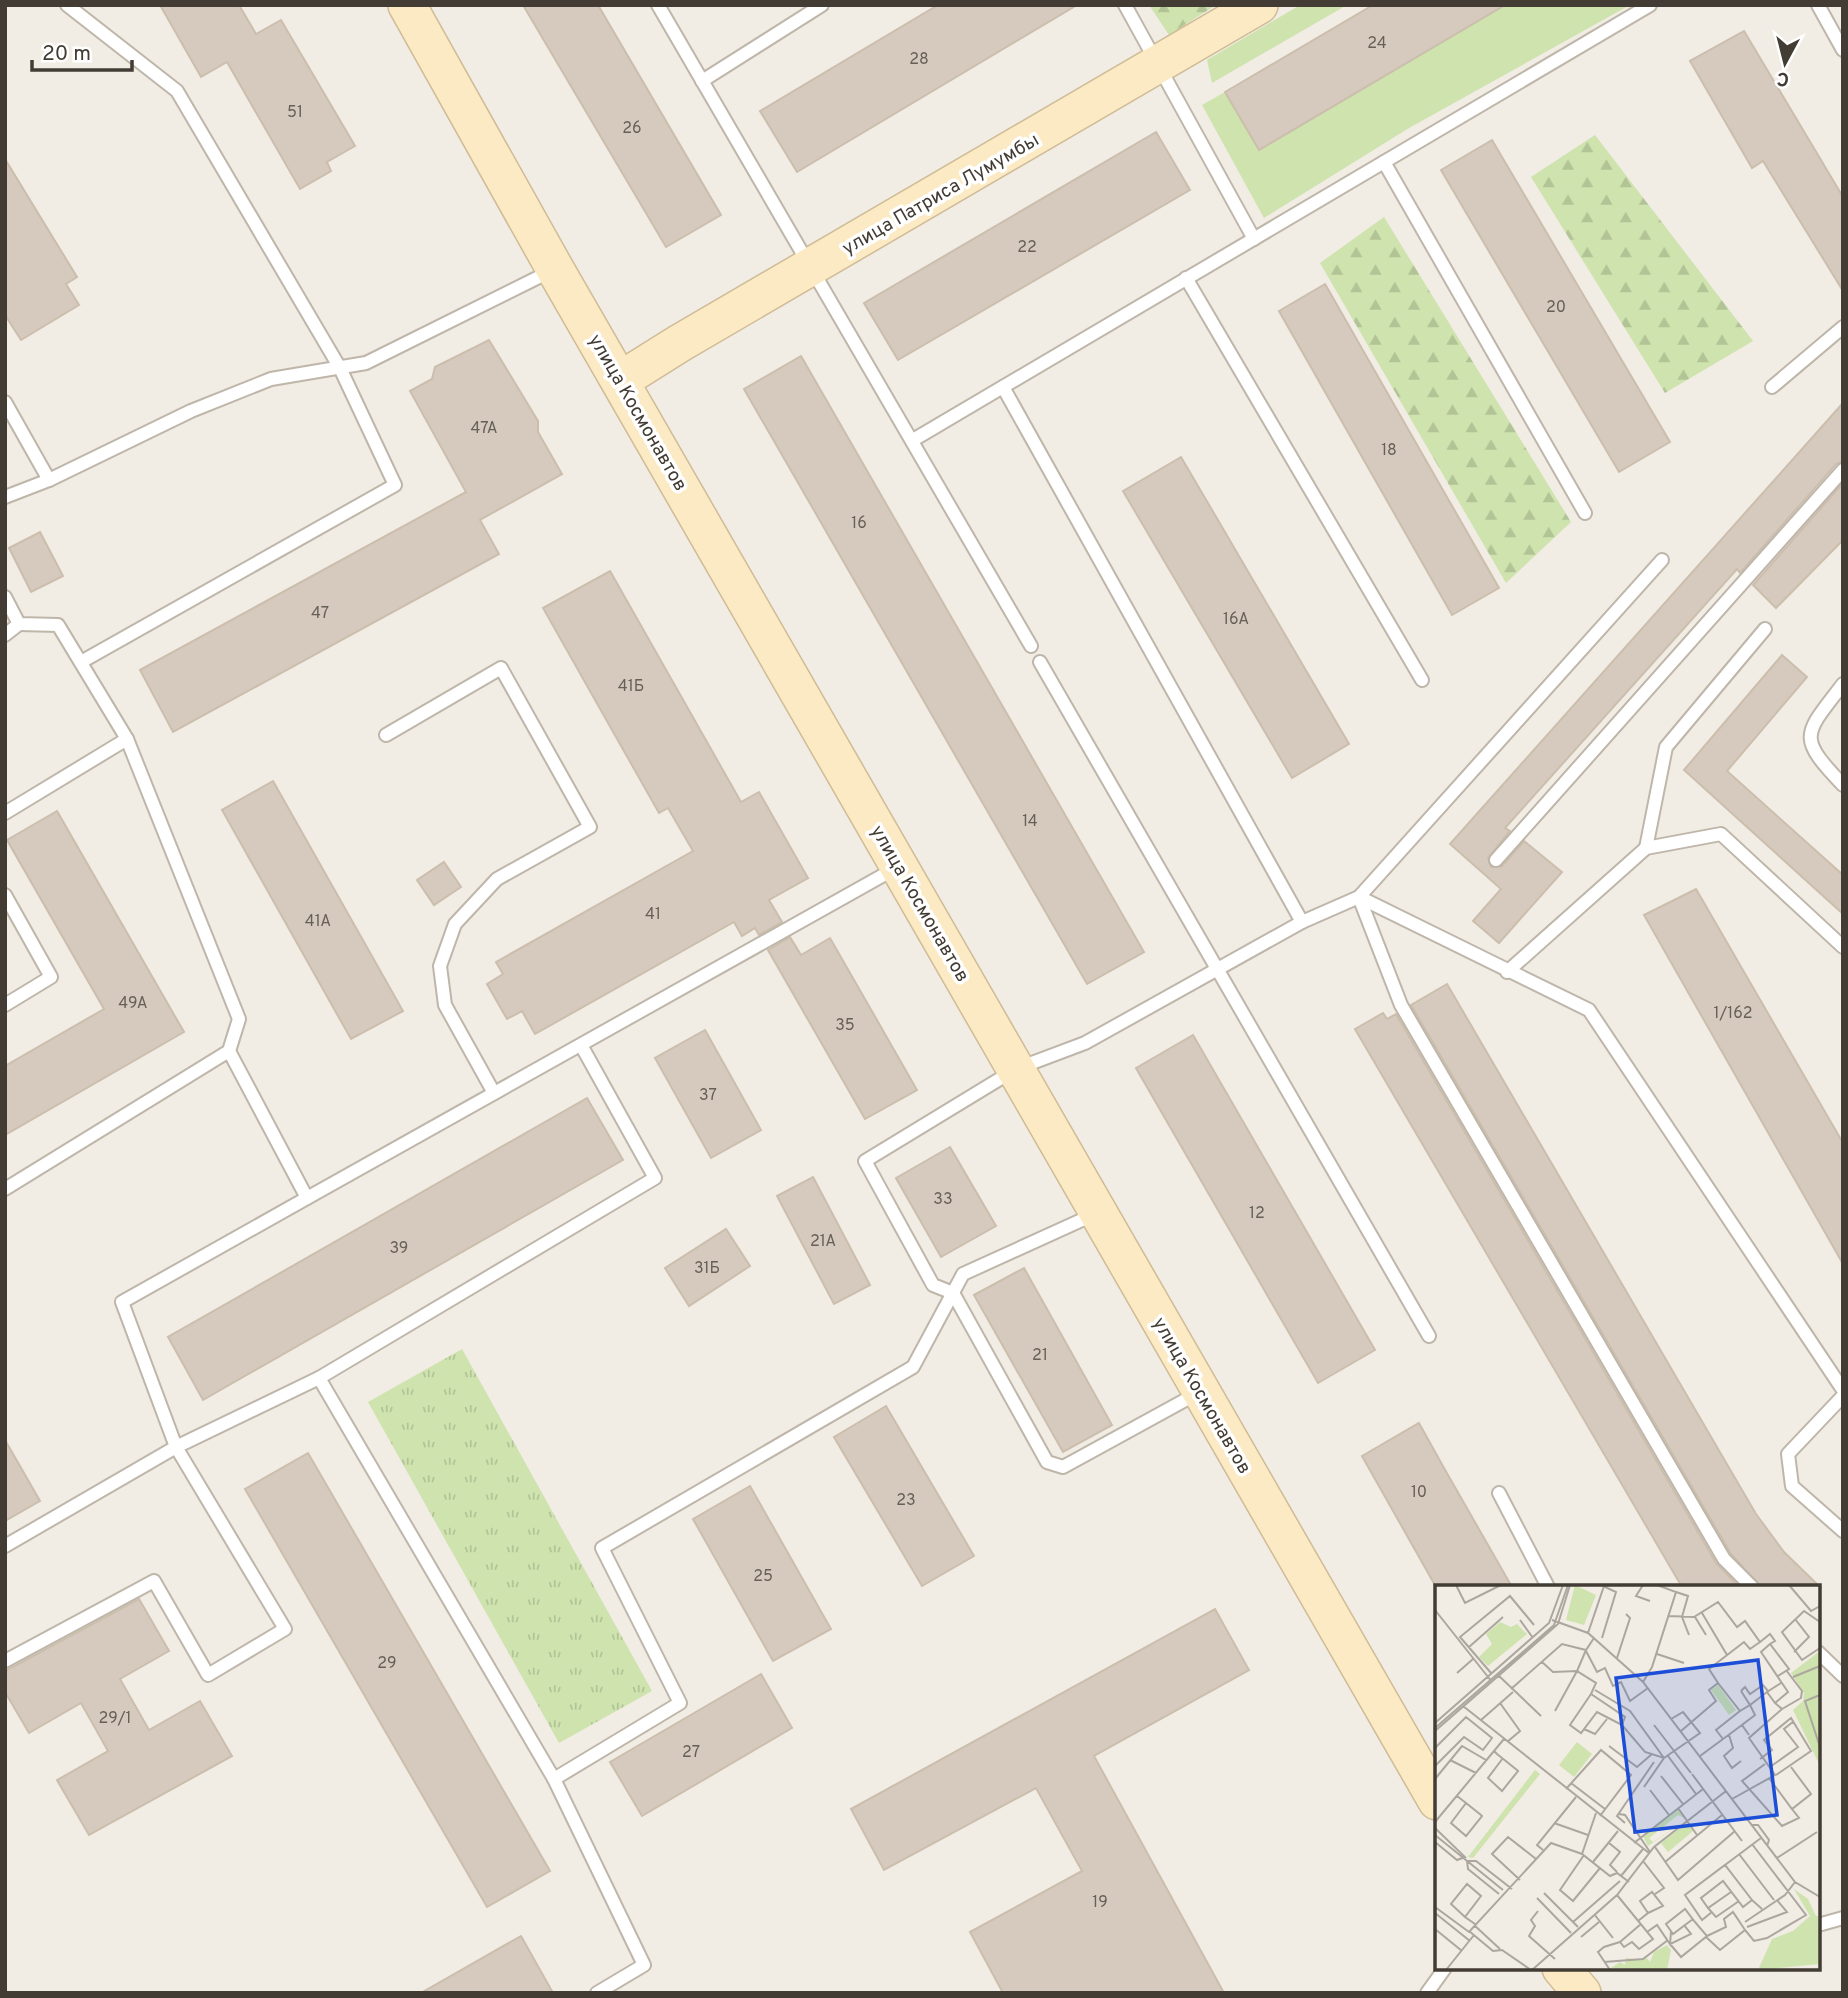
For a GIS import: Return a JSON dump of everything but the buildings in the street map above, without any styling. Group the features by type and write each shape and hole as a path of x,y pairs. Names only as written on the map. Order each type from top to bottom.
{"street":[{"name":"улица Космонавтов","path":"407,5 555,269 1435,1798"},
{"name":"улица Патриса Лумумбы","path":"621,380 1259,5"},
{"path":"1563,1970 1582,1993"}],"lane":[{"path":"67,5 177,91 341,368 395,485 81,662"},
{"path":"658,5 1031,646"},
{"path":"702,81 822,5"},
{"path":"1125,5 1254,239"},
{"path":"913,440 1650,5"},
{"path":"1818,5 1843,50"},
{"path":"1384,162 1584,513"},
{"path":"5,497 49,480 191,411 271,379 366,363 555,269"},
{"path":"1186,278 1422,680"},
{"path":"1772,387 1843,327"},
{"path":"1003,387 1302,922"},
{"path":"5,402 49,480"},
{"path":"1496,860 1843,470"},
{"path":"1201,1391 1063,1468 1047,1462 953,1293 933,1285 865,1161 1016,1069 1085,1043 1217,972 1302,922 1359,897 1662,560"},
{"path":"5,597 19,624"},
{"path":"5,635 19,624 58,625 81,662 127,739 239,1019 229,1052 5,1189"},
{"path":"1646,848 1666,747 1765,629"},
{"path":"1040,662 1429,1336"},
{"path":"386,735 500,668 590,827 496,879 455,924 440,966 445,1005 494,1093"},
{"path":"1843,684 1815,721 1810,734 1815,757 1843,785"},
{"path":"5,813 127,739"},
{"path":"1507,972 1646,848 1721,834 1843,947"},
{"path":"5,1661 153,1581 208,1675 285,1629 176,1447 122,1302 900,866"},
{"path":"5,895 51,977 5,1005"},
{"path":"1359,897 1589,1010 1843,1390"},
{"path":"1359,897 1401,1005 1724,1559 1750,1585"},
{"path":"5,1546 176,1447 319,1378 655,1178 581,1045"},
{"path":"229,1052 307,1198"},
{"path":"554,1779 680,1703 602,1548 913,1367 962,1274 1098,1212"},
{"path":"319,1378 554,1779 644,1965 597,1993"},
{"path":"1843,1396 1788,1454 1792,1486 1843,1531"},
{"path":"1499,1493 1547,1585"},
{"path":"1820,1654 1843,1676"},
{"path":"1820,1924 1843,1918"},
{"path":"1427,1993 1444,1970"}],"green space":[{"path":"1149,5 1216,5 1169,35"},
{"path":"1300,5 1347,5 1212,83 1207,60"},
{"path":"1505,5 1630,5 1409,128 1264,218 1202,105 1225,92 1259,149"},
{"path":"1595,135 1753,341 1665,393 1531,177"},
{"path":"1384,217 1571,522 1506,583 1320,263"},
{"path":"462,1349 652,1691 559,1743 368,1402"}]}
